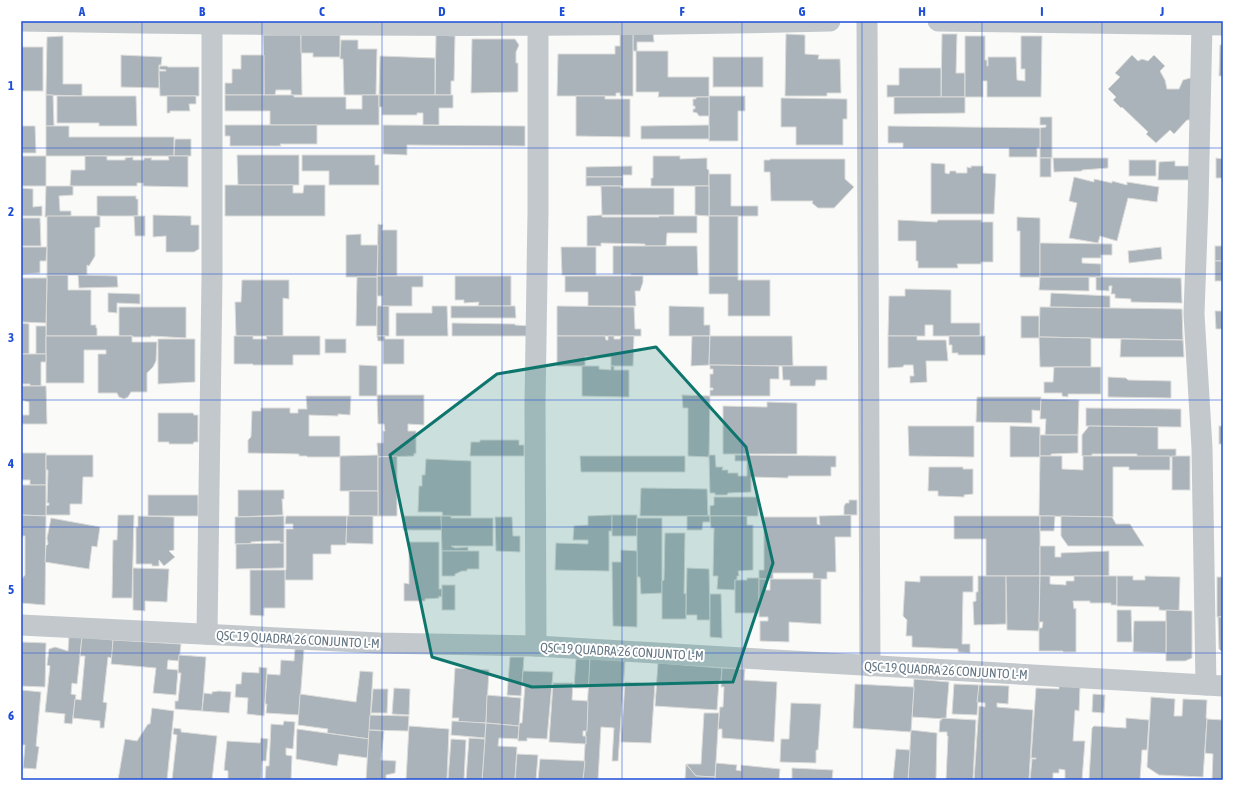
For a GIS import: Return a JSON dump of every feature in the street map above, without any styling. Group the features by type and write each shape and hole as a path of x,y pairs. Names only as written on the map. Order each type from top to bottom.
{"street":[{"path":"21,21 212,24 514,23 538,26 830,21"},
{"path":"867,21 870,666"},
{"path":"938,21 1223,25"},
{"path":"207,634 212,277 212,24"},
{"path":"1202,25 1194,314 1214,686"},
{"path":"536,646 535,404 538,212 538,26"},
{"name":"QSC 19 QUADRA 26 CONJUNTO L-M","path":"21,624 379,643 536,646 1214,686"}],"highlighted area":[{"path":"656,347 746,447 773,563 733,682 532,687 432,657 390,455 497,374"}],"building":[{"path":"633,33 653,33 654,42 637,42 637,51 668,51 668,77 709,77 709,97 658,97 659,92 636,92 636,51 633,51"},
{"path":"620,34 633,34 633,96 620,96 620,93 616,93 616,96 557,96 558,54 615,54 615,46 620,46"},
{"path":"786,34 805,35 805,54 819,55 818,59 840,59 841,93 827,93 827,96 785,96"},
{"path":"942,34 957,34 956,73 965,73 965,97 941,97"},
{"path":"263,35 301,35 302,95 291,95 291,90 276,90 275,95 264,95"},
{"path":"301,35 340,35 340,57 313,57 313,53 301,53"},
{"path":"436,35 455,36 454,81 451,81 451,95 435,95"},
{"path":"63,36 63,84 82,84 82,96 46,95 47,37"},
{"path":"965,36 985,36 985,60 987,60 987,66 988,57 1016,57 1017,80 1025,81 1025,69 1021,69 1021,36 1042,36 1041,97 987,97 987,81 983,81 983,97 965,97"},
{"path":"472,39 515,39 519,45 516,52 516,63 518,63 518,92 471,93"},
{"path":"341,40 358,40 358,49 377,49 376,95 344,95 343,59 340,59"},
{"path":"1220,45 1223,45 1223,76 1219,76"},
{"path":"21,47 43,47 43,91 21,91"},
{"path":"121,55 162,57 161,65 159,65 159,88 121,87"},
{"path":"241,55 264,55 264,95 225,95 225,83 232,83 232,69 241,69"},
{"path":"1132,55 1138,61 1142,59 1148,61 1154,55 1165,66 1160,71 1165,80 1167,89 1179,89 1183,80 1194,77 1192,120 1187,120 1174,134 1170,130 1156,143 1146,134 1148,132 1113,100 1116,97 1108,89 1120,77 1115,73"},
{"path":"380,56 435,58 435,95 379,95"},
{"path":"713,57 763,57 763,87 713,87"},
{"path":"160,66 199,67 199,96 160,96 159,71 166,70 159,69"},
{"path":"899,68 941,68 941,97 887,97 887,85 899,85"},
{"path":"46,95 53,95 54,126 46,126"},
{"path":"225,95 346,97 346,109 362,109 362,95 379,95 379,125 270,125 270,111 225,111"},
{"path":"379,95 453,95 453,108 439,108 439,125 423,125 423,113 417,113 417,115 382,115 382,107 379,107"},
{"path":"57,96 136,96 137,126 99,126 99,123 57,123"},
{"path":"167,96 196,96 196,104 189,104 190,111 170,111 170,113 167,113"},
{"path":"576,96 605,96 605,99 630,99 630,137 576,136"},
{"path":"709,96 745,96 745,111 738,111 738,141 709,141"},
{"path":"696,97 709,97 709,116 699,116 697,113 693,112 695,106 693,106 693,99 696,99"},
{"path":"894,97 965,97 965,113 894,114"},
{"path":"781,98 847,99 847,119 843,119 843,145 796,145 796,127 781,127"},
{"path":"1040,117 1052,117 1052,158 1040,158 1040,128 1046,127 1046,125 1040,125"},
{"path":"225,125 317,125 317,144 230,146 230,136 225,136"},
{"path":"383,125 525,126 525,146 407,145 407,155 383,154"},
{"path":"709,125 709,139 641,139 641,126"},
{"path":"21,126 35,126 36,153 21,153"},
{"path":"46,126 69,126 69,137 174,137 174,156 46,156"},
{"path":"888,126 1040,128 1040,148 1037,148 1037,157 1009,157 1009,148 903,148 903,143 888,143"},
{"path":"175,139 191,139 191,156 174,156"},
{"path":"237,155 299,155 299,185 238,185"},
{"path":"302,155 375,155 375,165 379,165 379,185 329,185 329,171 302,171"},
{"path":"21,156 46,156 46,186 21,186"},
{"path":"85,156 107,156 107,160 125,160 125,158 133,157 133,160 152,158 151,160 169,160 168,156 188,156 188,187 143,186 143,183 137,183 137,186 70,186 71,170 85,170"},
{"path":"653,156 680,156 680,159 707,158 709,186 651,186 651,178 653,178"},
{"path":"1040,158 1051,158 1051,177 1040,177"},
{"path":"1053,158 1108,158 1108,168 1054,172"},
{"path":"1216,158 1223,159 1223,178 1216,178"},
{"path":"845,159 845,179 854,187 834,208 818,208 812,203 813,201 771,201 770,172 764,172 764,160"},
{"path":"1129,160 1156,160 1156,176 1129,176"},
{"path":"1175,161 1175,166 1189,166 1190,180 1158,180 1159,162"},
{"path":"931,163 945,164 945,173 949,174 950,171 956,171 956,173 967,173 967,167 971,168 971,166 983,166 983,173 996,174 994,214 931,214"},
{"path":"632,166 632,175 623,175 623,177 586,177 586,167"},
{"path":"709,174 731,174 731,206 758,206 758,216 709,216"},
{"path":"586,177 623,177 623,186 586,186"},
{"path":"1074,177 1094,182 1094,179 1112,183 1112,181 1127,185 1127,182 1159,187 1157,202 1128,198 1117,241 1100,236 1098,243 1069,238 1077,203 1069,201"},
{"path":"225,185 293,185 293,193 303,193 304,185 325,185 325,216 225,216"},
{"path":"46,186 73,186 73,195 59,196 60,211 71,211 71,216 45,217"},
{"path":"601,186 621,186 621,188 674,188 674,215 602,215"},
{"path":"695,186 709,186 709,216 695,215"},
{"path":"21,188 33,189 33,207 42,206 42,216 21,216"},
{"path":"97,196 136,196 136,199 138,199 138,216 97,216"},
{"path":"153,215 191,216 191,225 199,225 199,249 194,252 166,252 166,236 153,237"},
{"path":"602,215 602,217 697,216 697,233 667,233 666,246 601,243 601,246 587,246 587,216"},
{"path":"47,216 100,216 100,227 95,228 95,256 89,266 87,265 87,275 47,275"},
{"path":"134,216 145,216 145,236 135,236"},
{"path":"709,216 738,216 738,276 709,276"},
{"path":"1017,217 1040,218 1040,277 1020,277 1020,231 1017,231"},
{"path":"21,218 40,218 41,246 21,246"},
{"path":"898,220 937,222 938,220 982,220 981,222 993,222 993,262 981,262 981,264 957,264 958,268 918,268 918,261 916,261 916,241 898,241"},
{"path":"378,224 383,225 382,230 397,230 397,276 377,276"},
{"path":"361,234 361,245 378,245 377,277 346,277 346,235"},
{"path":"1040,243 1112,244 1112,255 1101,255 1101,258 1082,258 1082,263 1101,264 1101,277 1040,277"},
{"path":"613,246 697,246 698,275 613,274"},
{"path":"1215,246 1223,246 1223,261 1215,261"},
{"path":"21,247 47,247 46,261 40,261 40,273 21,274"},
{"path":"561,247 596,247 596,275 562,275"},
{"path":"1161,247 1162,259 1129,263 1128,251"},
{"path":"1215,261 1223,261 1223,281 1215,281"},
{"path":"47,275 68,275 68,290 91,290 91,325 96,325 97,336 46,336"},
{"path":"78,275 117,276 118,287 79,288"},
{"path":"377,276 423,276 423,287 412,287 412,306 382,306 382,296 377,296"},
{"path":"455,276 511,276 511,306 478,306 479,302 464,303 464,300 455,300"},
{"path":"565,276 643,276 643,282 640,291 635,291 636,306 588,306 588,292 565,292"},
{"path":"709,276 738,276 738,280 770,280 770,316 728,316 728,294 709,294"},
{"path":"357,277 377,277 377,326 356,326"},
{"path":"1040,277 1089,277 1089,291 1039,290"},
{"path":"1096,277 1181,278 1182,303 1131,302 1131,299 1115,298 1115,294 1111,294 1112,286 1109,286 1109,291 1096,290"},
{"path":"21,278 47,278 46,323 21,322"},
{"path":"242,280 289,280 289,299 283,298 283,336 236,336 235,302 241,302"},
{"path":"905,289 951,290 951,323 980,323 980,336 933,336 933,325 925,325 925,336 888,336 889,296 905,296"},
{"path":"108,293 140,294 140,304 117,303 117,313 108,312"},
{"path":"1051,293 1110,296 1110,308 1050,307"},
{"path":"377,306 389,306 389,336 377,336"},
{"path":"432,306 447,306 448,336 396,336 396,313 432,313"},
{"path":"451,306 515,306 516,318 451,318"},
{"path":"557,306 634,307 635,329 641,329 641,336 557,336"},
{"path":"669,306 704,307 704,325 710,325 710,336 669,336"},
{"path":"119,307 186,307 186,338 119,336"},
{"path":"1040,307 1182,309 1183,340 1039,337"},
{"path":"1215,311 1223,311 1223,329 1216,329"},
{"path":"1021,316 1039,316 1039,338 1021,338"},
{"path":"21,323 29,324 29,354 21,354"},
{"path":"452,323 515,324 530,326 529,336 452,336"},
{"path":"36,326 46,326 46,354 36,354"},
{"path":"46,336 132,336 132,342 157,342 156,361 147,373 147,392 131,392 128,397 124,399 119,397 117,393 98,393 98,354 106,354 106,350 84,350 84,383 46,383"},
{"path":"234,336 253,336 253,339 267,339 266,336 320,336 320,355 293,355 293,365 234,364"},
{"path":"377,336 385,336 385,339 404,339 404,364 383,364 383,341 378,341"},
{"path":"557,336 605,336 606,340 608,340 608,336 614,336 614,339 620,339 621,336 634,336 633,366 611,366 611,357 585,357 585,366 557,366"},
{"path":"692,336 710,336 709,365 691,366"},
{"path":"710,336 792,336 793,366 709,365"},
{"path":"888,336 917,336 917,340 946,340 948,361 926,361 927,382 910,383 910,376 914,376 913,365 888,368"},
{"path":"949,336 985,336 985,355 958,355 958,353 952,353 952,345 949,345"},
{"path":"1039,337 1091,338 1091,367 1040,367"},
{"path":"158,339 195,339 195,382 158,384"},
{"path":"325,339 346,339 346,353 325,353"},
{"path":"1121,339 1183,340 1184,357 1120,357"},
{"path":"21,354 46,354 46,362 41,362 41,386 21,384"},
{"path":"359,365 377,366 377,396 359,396"},
{"path":"710,365 779,366 779,379 770,379 770,396 710,396 710,390 713,390 713,388 710,388 710,374 713,374 713,369 710,369"},
{"path":"582,366 599,366 599,369 611,370 611,366 614,366 614,370 629,370 629,397 582,396"},
{"path":"782,366 827,366 827,380 816,380 815,386 790,386 790,380 783,380"},
{"path":"1054,367 1101,367 1101,394 1068,394 1068,397 1062,396 1062,393 1044,393 1044,382 1053,382"},
{"path":"1108,377 1126,378 1128,380 1171,381 1171,398 1108,397"},
{"path":"21,386 46,386 47,424 21,424 21,415 29,415 29,402 21,400"},
{"path":"377,395 424,395 424,425 408,424 408,431 416,431 416,454 414,453 414,456 378,457 377,443 383,443 383,431 385,431 384,424 378,424"},
{"path":"682,395 710,396 709,457 688,456 688,408 683,408"},
{"path":"306,396 351,396 350,415 309,415 309,436 340,436 340,457 307,457 299,456 299,454 248,453 248,440 251,437 252,411 261,411 261,408 290,408 290,413 298,413 298,409 307,409"},
{"path":"977,397 1041,397 1041,411 1032,410 1032,423 976,422"},
{"path":"1041,399 1079,400 1078,435 1045,435 1046,419 1040,419"},
{"path":"767,402 797,403 797,454 723,454 723,406 767,407"},
{"path":"1086,408 1181,409 1181,427 1086,426"},
{"path":"158,413 193,413 194,415 198,415 198,442 194,442 193,444 169,444 169,442 158,442"},
{"path":"908,426 974,426 974,457 909,456"},
{"path":"1010,426 1040,427 1040,457 1010,457"},
{"path":"1089,426 1158,427 1158,449 1176,449 1176,457 1137,457 1137,454 1092,454 1092,456 1082,456 1082,435"},
{"path":"1219,426 1223,426 1223,444 1219,444"},
{"path":"1040,435 1078,435 1078,453 1040,456"},
{"path":"480,440 519,440 519,445 524,445 524,456 470,456 471,442 480,442"},
{"path":"21,453 46,453 46,485 30,485 30,480 21,480"},
{"path":"46,455 93,455 93,477 83,477 82,504 70,504 70,515 46,515 46,506 49,505 49,503 47,503 48,470 46,470"},
{"path":"378,455 378,491 340,491 340,456"},
{"path":"709,455 715,455 716,467 723,467 722,470 728,470 728,473 738,473 738,476 747,476 747,461 735,461 735,455 836,456 836,467 831,467 831,476 788,476 788,478 751,477 751,492 715,495 715,493 710,493"},
{"path":"397,456 397,516 378,516 378,457"},
{"path":"580,456 685,456 685,472 581,472"},
{"path":"1040,456 1062,456 1062,469 1083,470 1083,456 1170,456 1170,470 1129,470 1129,467 1113,467 1113,517 1039,516"},
{"path":"1172,456 1190,456 1190,490 1172,490"},
{"path":"426,459 471,461 471,516 443,516 442,512 418,512 419,486 422,486 422,475 425,475"},
{"path":"929,467 963,467 963,469 973,469 973,494 964,495 964,497 938,496 938,491 928,491"},
{"path":"21,485 46,485 46,516 21,515"},
{"path":"641,488 707,489 708,516 640,516"},
{"path":"238,490 284,490 284,499 282,499 283,515 238,517"},
{"path":"349,491 378,491 378,516 349,516"},
{"path":"148,495 198,495 198,516 148,516"},
{"path":"714,497 758,497 758,516 710,516 710,506 714,505"},
{"path":"849,500 857,500 857,515 844,515 844,506 846,503 849,503"},
{"path":"21,515 46,516 45,605 21,603 21,580 25,575 25,536 21,536"},
{"path":"118,515 134,515 132,598 112,598 113,540 117,540"},
{"path":"612,515 612,531 609,531 609,571 555,570 556,543 588,544 588,540 573,540 574,526 588,525 588,516"},
{"path":"612,515 637,515 637,536 612,536"},
{"path":"851,515 851,537 835,537 836,572 827,572 827,579 813,579 813,573 773,573 773,579 759,579 759,570 764,570 764,517 817,517 817,524 820,525 819,516"},
{"path":"138,516 174,517 174,550 169,551 175,557 164,566 159,560 159,566 152,566 152,564 136,564 136,527 138,527"},
{"path":"284,516 284,543 280,543 280,541 266,541 251,542 251,544 235,544 235,517"},
{"path":"286,516 347,516 346,545 331,545 331,554 313,554 313,580 285,580 286,529 293,529 293,524 285,524"},
{"path":"347,516 373,516 373,544 346,543"},
{"path":"403,516 441,516 442,530 403,530"},
{"path":"441,516 451,516 451,518 493,518 493,546 451,546 455,548 468,547 468,551 442,551"},
{"path":"687,516 710,516 710,522 703,522 702,530 687,530"},
{"path":"710,516 747,516 747,525 753,525 753,570 738,571 739,576 737,576 737,580 735,580 735,590 717,589 718,576 713,576 714,528 711,528"},
{"path":"954,516 1040,516 1040,576 986,576 986,539 954,539"},
{"path":"1040,516 1055,516 1054,531 1040,531"},
{"path":"1061,516 1112,517 1116,524 1130,524 1144,546 1068,546 1061,536"},
{"path":"495,517 512,517 513,536 520,536 520,552 496,551"},
{"path":"51,518 100,527 97,547 92,546 89,569 45,562 46,546 48,544 47,538"},
{"path":"637,518 662,518 662,593 641,594 640,577 637,577"},
{"path":"665,533 685,533 684,594 686,593 686,619 662,619 662,581 664,580"},
{"path":"409,542 439,542 439,589 442,589 442,597 439,596 439,598 425,599 425,601 404,601 404,583 409,584"},
{"path":"284,543 284,568 236,569 236,544"},
{"path":"1040,546 1055,546 1055,557 1061,557 1061,553 1109,551 1109,576 1040,576"},
{"path":"621,550 637,551 637,627 613,626 612,562 621,562"},
{"path":"442,551 479,551 479,569 467,569 467,571 462,571 455,574 455,576 442,576"},
{"path":"133,568 169,569 167,602 145,601 145,611 133,610"},
{"path":"687,568 709,569 710,620 697,620 697,615 686,615"},
{"path":"250,570 285,570 285,608 264,608 264,616 250,615"},
{"path":"920,576 973,576 973,592 963,592 962,644 970,644 970,653 958,652 958,649 912,647 912,636 906,636 907,620 903,616 905,581 920,582"},
{"path":"978,576 1006,576 1006,624 974,625 973,602 976,601 976,592 978,592"},
{"path":"1006,576 1040,576 1039,631 1007,630"},
{"path":"1040,576 1050,576 1050,584 1066,585 1066,581 1074,581 1074,576 1117,576 1117,605 1111,605 1111,603 1090,603 1090,601 1073,601 1074,609 1076,608 1076,652 1039,651 1039,628 1042,628 1043,622 1039,622"},
{"path":"1117,576 1133,576 1133,580 1145,580 1145,576 1180,577 1179,611 1159,610 1159,607 1117,606"},
{"path":"1217,577 1223,577 1223,617 1217,617"},
{"path":"747,578 759,578 759,613 735,613 735,580 747,580"},
{"path":"759,579 766,579 766,590 770,590 770,579 821,579 821,624 789,622 789,642 760,641 760,621 768,621 768,617 759,617"},
{"path":"442,585 455,585 455,610 442,610"},
{"path":"710,594 721,594 722,638 710,637"},
{"path":"1117,610 1131,610 1132,642 1117,642"},
{"path":"1166,610 1192,611 1192,658 1185,661 1166,661"},
{"path":"1218,617 1223,617 1223,653 1219,649"},
{"path":"1134,621 1166,621 1166,653 1133,652"},
{"path":"69,636 82,637 77,684 72,683 71,694 76,695 72,724 64,723 65,714 45,712 50,666 47,665 49,649 55,647 68,651"},
{"path":"82,637 113,640 112,658 108,657 103,702 107,703 104,728 100,728 100,721 73,718 75,699 81,700 85,656 80,656"},
{"path":"113,640 181,644 179,661 168,660 167,669 178,670 176,695 153,693 156,668 111,664"},
{"path":"21,642 46,643 45,687 21,686"},
{"path":"295,649 304,649 299,715 266,713 267,704 265,704 267,674 280,675 281,660 294,661"},
{"path":"179,655 206,657 202,711 175,709 175,701 178,701 181,673 178,673"},
{"path":"510,657 524,657 521,696 507,695"},
{"path":"576,659 590,659 589,688 574,688"},
{"path":"590,659 625,661 618,761 612,761 614,728 601,727 598,780 583,780"},
{"path":"658,663 722,668 721,681 719,681 717,710 655,706"},
{"path":"259,667 267,668 264,716 247,714 248,698 235,697 236,684 241,684 242,672 259,673"},
{"path":"455,668 489,670 486,723 458,722 459,718 452,718"},
{"path":"722,668 745,669 744,680 777,682 774,742 722,738 722,729 718,729 720,707 723,707 724,687 721,687"},
{"path":"360,671 373,672 369,739 327,733 328,729 298,725 300,694 356,702"},
{"path":"523,671 553,672 547,739 527,738 527,741 518,741 519,723 522,723 525,685 522,685"},
{"path":"914,679 949,682 946,719 912,717"},
{"path":"625,682 655,684 651,743 621,742"},
{"path":"553,683 573,683 572,700 588,701 587,731 583,731 583,736 586,736 586,744 549,742"},
{"path":"855,684 914,687 911,732 853,728"},
{"path":"954,684 979,685 977,715 952,714"},
{"path":"979,685 1009,686 1008,704 997,703 997,707 1033,710 1029,780 974,780 979,706 985,707 985,703 977,702"},
{"path":"1059,686 1080,687 1079,711 1075,710 1073,741 1085,741 1082,780 1065,779 1065,770 1059,769 1059,773 1053,773 1053,780 1030,780 1032,759 1036,759 1031,758 1036,688 1059,689"},
{"path":"394,688 410,689 409,715 392,714"},
{"path":"373,689 388,689 387,713 371,713"},
{"path":"21,690 41,692 36,746 39,747 36,769 23,768 25,745 21,745"},
{"path":"212,692 231,692 229,713 202,711 204,693 212,694"},
{"path":"1093,694 1105,695 1104,713 1092,712"},
{"path":"487,695 521,698 519,726 486,723"},
{"path":"1151,697 1175,699 1174,716 1182,716 1183,699 1207,700 1203,777 1159,775 1147,767"},
{"path":"791,703 821,704 816,763 780,762 781,739 789,739"},
{"path":"152,708 174,711 167,780 118,780 125,739 137,741 148,724 150,724"},
{"path":"704,713 719,713 715,777 696,776 687,765 701,764"},
{"path":"370,715 409,716 408,731 369,730"},
{"path":"941,718 976,720 973,780 946,780 948,736 947,732 939,732 940,720 942,720"},
{"path":"1126,718 1149,720 1147,750 1142,750 1140,780 1089,780 1092,728 1094,726 1126,728"},
{"path":"1207,719 1223,720 1223,780 1212,780 1213,754 1205,753"},
{"path":"284,721 295,722 293,749 286,748 286,755 292,756 291,780 265,780 266,766 269,766 271,724 283,725"},
{"path":"452,721 486,723 485,738 451,735"},
{"path":"486,723 519,726 518,739 499,738 498,746 517,747 515,780 482,780"},
{"path":"409,726 449,729 447,780 406,780"},
{"path":"174,728 181,729 181,732 217,736 212,780 172,780 177,735 173,734"},
{"path":"297,729 369,739 368,758 339,754 337,766 296,759"},
{"path":"369,730 384,731 381,760 396,761 395,773 386,775 386,780 366,780"},
{"path":"911,730 937,733 936,780 908,780"},
{"path":"261,738 268,739 266,761 262,761 261,780 228,779 228,771 224,770 227,741 260,743"},
{"path":"469,738 485,739 482,780 466,780"},
{"path":"451,739 466,740 464,780 448,780"},
{"path":"896,749 910,750 908,780 893,780"},
{"path":"517,754 538,755 536,780 515,780"},
{"path":"540,759 585,761 583,780 538,780"},
{"path":"716,763 737,765 736,770 741,771 741,765 780,769 779,780 715,780"},
{"path":"686,764 696,776 715,777 715,780 685,780"},
{"path":"792,768 833,770 832,780 792,780"}]}
